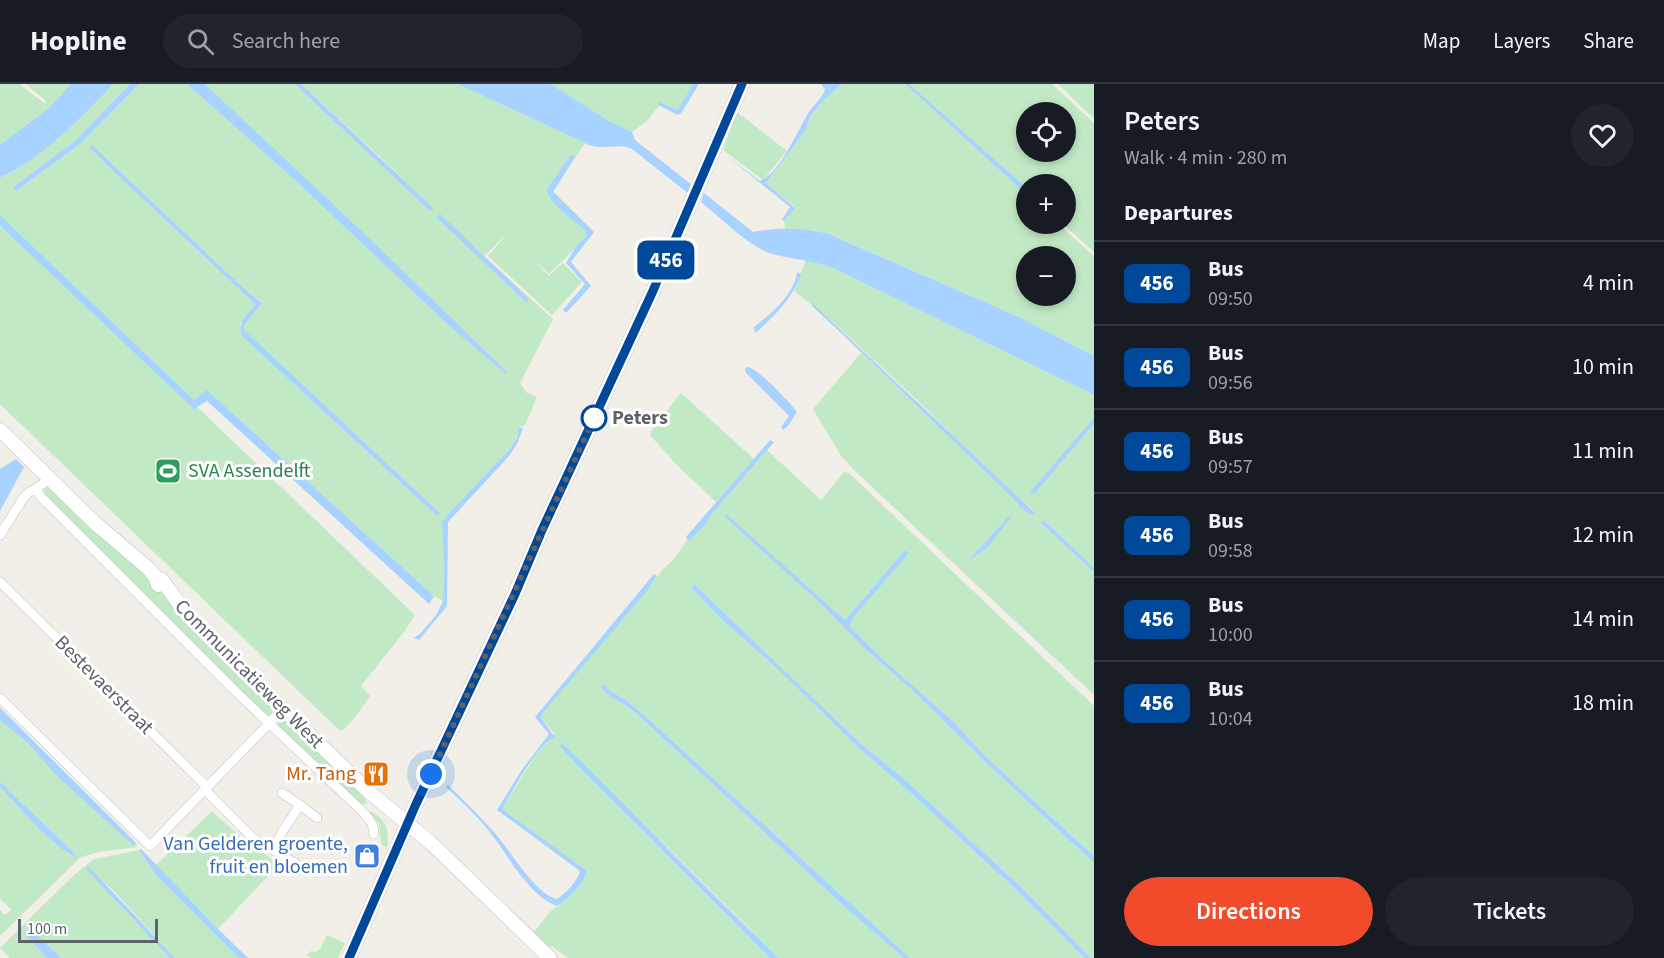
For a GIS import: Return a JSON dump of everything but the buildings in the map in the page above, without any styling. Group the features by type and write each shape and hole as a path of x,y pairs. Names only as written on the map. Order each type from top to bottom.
{"street":[{"path":"349,958 652,293 742,84"},
{"name":"Communicatieweg West","path":"0,430 95,522 149,570 165,593 171,595 219,648 366,790 431,843 550,958"},
{"path":"0,535 28,492 43,486 51,478"},
{"path":"36,489 41,497 268,723 371,821 374,834"},
{"name":"Bestevaerstraat","path":"0,582 253,838 295,863"},
{"path":"0,698 150,846 283,708"},
{"path":"282,793 317,818"},
{"path":"273,850 300,805"}],"green space":[{"path":"0,84 19,84 45,104 46,101 26,84 71,84 49,108 0,145"},
{"path":"113,84 130,84 75,141 13,187 16,191 80,144 139,84 187,84 297,182 445,322 506,371 205,84 295,84 407,182 301,84 458,84 585,143 553,191 593,231 549,274 531,257 549,276 563,263 582,282 552,315 488,256 507,234 484,256 553,319 520,383 527,393 537,397 525,425 519,428 517,439 509,450 449,513 443,523 443,601 434,596 207,390 194,400 0,215 0,178 9,174 74,122","holes":["92,145 238,283 262,302 244,325 243,330 439,512 437,516 243,337 240,324 255,306 253,302 158,213"]},
{"path":"551,84 693,84 678,110 659,102 659,106 647,121 632,132 609,121"},
{"path":"842,84 905,84 1016,185 1016,234 1069,234 1094,256 1094,356 1019,317 839,238 817,231 785,229 784,221 795,207 766,183 805,131 811,116"},
{"path":"909,84 1052,84 1071,102 1016,102 1016,162 1076,162 1076,106 1094,123 1094,252 1074,234 1076,234 1076,174 1016,174 1016,179"},
{"path":"1058,84 1094,84 1094,119"},
{"path":"737,112 787,151 763,180 723,150"},
{"name":"SVA Assendelft","path":"0,219 415,615 361,686 370,696 343,730 339,730 0,404"},
{"path":"806,259 833,268 1094,395 1094,418 1067,455 1094,424 1094,568 1045,521 1042,524 1094,572 1094,695 841,456 813,409 861,353 1019,503 1017,506 1028,511 1031,508 985,468 832,321 794,291"},
{"path":"681,393 754,459 716,502 676,464 651,436 651,431"},
{"path":"767,450 821,500 844,472 849,473 1094,706 1094,856 984,755 955,723 848,625 908,552 905,550 845,620 725,516 1094,863 1094,958 1091,958 1022,888 903,778 861,744 694,584 691,587 718,616 781,672 860,749 1009,883 1084,958 910,958 645,716 603,684 623,705 635,712 847,909 904,958 779,958 562,743 581,769 770,958 567,958 552,946 549,948 533,933 551,911 564,901 587,871 501,810 535,756 555,734 541,718 543,713 674,558 687,541 686,537 689,541 706,524 710,516"},
{"path":"50,486 122,550 274,710 270,715 265,715 44,495 44,490"},
{"path":"0,708 136,843 137,847 81,857 0,936 0,910 4,915 12,910 0,899 0,787 68,854 76,857 0,782"},
{"path":"284,716 365,797 367,804 357,803 278,726 279,718"},
{"path":"363,810 376,815 384,823 388,835 387,848 381,844 379,823"},
{"path":"212,811 243,839 279,864 218,929 156,865"},
{"path":"139,850 156,875 239,958 175,958 111,888 87,869 170,958 61,958 29,929 25,933 47,958 10,958 0,948 74,875 94,859"},
{"path":"327,935 345,943 338,958 311,958 307,955 311,951 315,952 320,949"}],"water":[{"path":"71,84 113,84 46,148 16,170 0,178 0,145 49,108"},
{"path":"130,84 139,84 80,144 16,191 13,187 75,141"},
{"path":"187,84 205,84 507,372 505,373 445,322 297,182"},
{"path":"295,84 301,84 433,208 430,211"},
{"path":"458,84 551,84 609,121 632,132 635,140 692,185 689,194 632,149 622,146 595,147 589,145"},
{"path":"693,84 699,84 678,115 658,105 659,102 678,110"},
{"path":"821,84 842,84 811,115 805,131 766,183 795,208 784,221 782,220 790,207 727,156 760,181 768,176 782,160 809,112 822,95 825,89"},
{"path":"905,84 909,84 1016,179 1016,185"},
{"path":"92,145 262,303 244,325 244,330 440,513 437,516 243,337 241,324 255,306 253,302 110,168 90,148"},
{"path":"571,155 575,157 553,192 594,232 571,262 591,286 566,313 563,310 585,284 566,263 577,245 586,237 586,231 557,206 547,189"},
{"path":"704,193 753,232 791,229 829,234 1019,317 1094,356 1094,395 833,268 764,251 739,234 701,202"},
{"path":"440,214 529,299 527,303 436,217"},
{"path":"0,215 194,400 207,390 434,596 429,604 207,401 194,409 0,225"},
{"path":"797,272 801,274 798,283 788,299 776,314 755,333 754,327 787,296"},
{"path":"813,304 1035,513 1031,515 1022,508 1019,509 1018,503 812,306"},
{"path":"748,367 766,380 797,412 783,430 781,427 789,416 746,373 745,368"},
{"path":"1094,418 1094,424 1034,494 1030,492"},
{"path":"519,428 523,428 509,456 448,522 447,606 419,640 414,638 437,614 443,601 442,523 509,450 517,439"},
{"path":"770,440 774,442 710,516 706,524 689,541 686,537"},
{"path":"16,459 24,467 0,511 0,469"},
{"path":"726,514 845,620 905,550 909,553 855,615 849,626 955,723 984,755 1094,856 1094,863 910,688 861,645 821,604 724,516"},
{"path":"1012,514 988,547 970,560 1004,521"},
{"path":"1041,521 1045,521 1094,568 1094,572 1042,524"},
{"path":"654,574 657,576 646,592 543,713 541,718 555,737 541,748 502,809 587,871 583,881 557,906 546,900 528,884 484,825 446,787 448,785 489,826 541,890 557,899 567,891 580,871 497,810 521,771 549,734 535,717"},
{"path":"694,584 861,744 903,778 1022,888 1091,958 1084,958 1009,883 860,749 781,672 718,616 691,587"},
{"path":"603,684 645,716 910,958 904,958 847,909 635,712 601,688"},
{"path":"0,708 136,843 133,845 57,776 29,744 0,720"},
{"path":"562,743 779,958 770,958 581,769 560,746"},
{"path":"0,782 78,858 58,846 37,826 0,787"},
{"path":"141,849 248,958 239,958 156,875 139,850"},
{"path":"89,867 175,958 170,958 86,869"},
{"path":"29,928 61,958 47,958 24,933"}],"bus line":[{"name":"456","path":"349,958 416,804 515,594 542,530 652,293 742,84"}],"place":[{"name":"Peters","path":"594,418"},
{"name":"SVA Assendelft","path":"168,471"},
{"name":"Mr. Tang","path":"376,774"},
{"name":"Van Gelderen groente, fruit en bloemen","path":"367,856"}],"route":[{"path":"431,774 594,418"}]}
